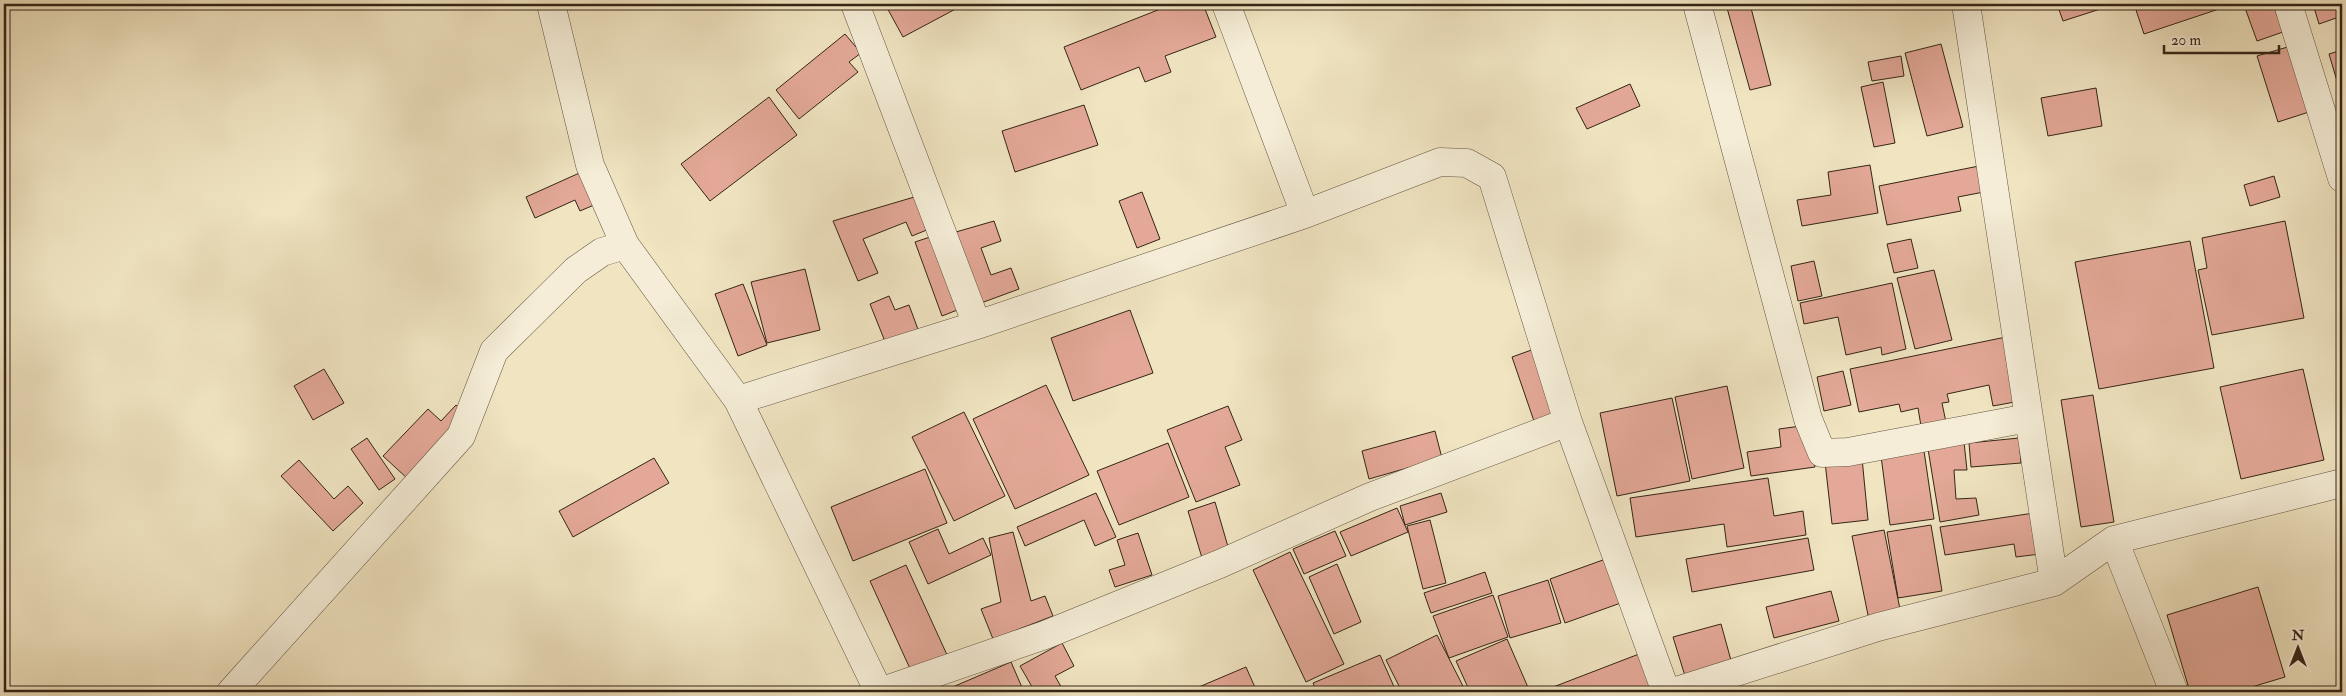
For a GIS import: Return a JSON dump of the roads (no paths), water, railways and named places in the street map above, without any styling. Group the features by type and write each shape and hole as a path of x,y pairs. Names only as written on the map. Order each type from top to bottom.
{"street":[{"path":"551,4 590,165 625,245 738,400 880,692 1045,635 1222,563 1370,497 1568,422"},
{"path":"854,4 977,324"},
{"path":"1226,4 1305,214"},
{"path":"1697,4 1808,419 1822,453 1848,452 2028,418"},
{"path":"1966,4 2054,582"},
{"path":"2288,4 2342,178"},
{"path":"738,400 977,324 1305,214 1440,162 1467,163 1492,177 1568,422 1666,692"},
{"path":"231,692 461,436 494,351 576,270 602,252 625,245"},
{"path":"1673,692 1878,627 2054,582 2114,540 2342,482"},
{"path":"2114,540 2174,692"}]}
